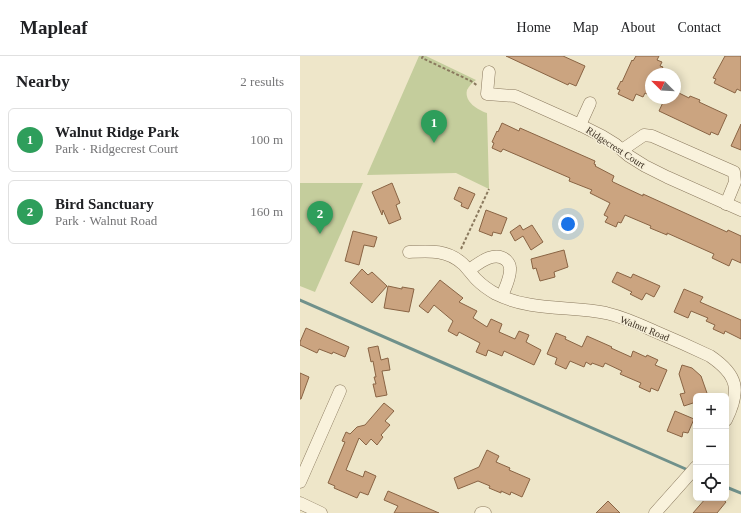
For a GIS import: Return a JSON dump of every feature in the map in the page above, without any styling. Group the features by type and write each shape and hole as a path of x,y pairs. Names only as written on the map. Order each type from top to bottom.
{"street":[{"path":"487,94 489,72"},
{"name":"Ridgecrest Court","path":"487,94 515,96 580,124 602,136 645,166 741,210"},
{"path":"580,124 590,103"},
{"path":"622,150 644,135 652,136 734,172 735,182 726,204"},
{"name":"Walnut Road","path":"408,252 428,250 448,254 462,264 486,288 521,303 607,313 639,324 710,356 726,369 738,392 729,413"},
{"path":"468,270 490,257 500,257 505,259 508,262 510,270 502,296"},
{"path":"300,482 340,391"},
{"path":"655,513 693,471"},
{"path":"300,503 321,513"}],"path":[{"path":"422,56 422,58 471,81 487,94"},
{"path":"456,259 489,189"}],"green space":[{"path":"419,56 426,56 476,80 467,90 467,94 472,105 487,113 489,189 456,173 367,175"},
{"path":"300,183 363,183 315,292 300,286"}],"building":[{"path":"506,56 563,56 585,66 576,86 569,83 568,85"},
{"path":"636,56 659,56 657,60 662,62 660,66 663,67 645,68 645,93 643,97 636,94 633,101 618,94 620,90 617,89 621,81 622,82 632,60 633,61"},
{"path":"725,56 741,56 741,91 737,89 735,93 714,83 716,79 713,78"},
{"path":"681,94 689,98 690,96 700,100 699,102 727,115 718,135 711,132 710,135 659,111 662,104 681,104"},
{"path":"502,123 519,131 520,128 595,161 595,166 614,176 613,182 727,232 728,230 741,236 741,263 732,259 729,266 712,258 714,254 667,233 667,235 650,228 651,226 625,215 621,223 618,222 616,227 605,222 608,217 604,215 610,203 590,193 592,190 569,181 570,178 503,149 501,152 492,148 494,143 492,142"},
{"path":"741,124 741,150 731,146"},
{"path":"392,183 400,203 396,205 401,219 389,224 383,210 382,215 372,192"},
{"path":"459,187 475,194 468,209 461,206 462,203 454,199"},
{"path":"486,210 507,218 501,234 493,232 492,236 479,231"},
{"path":"520,225 523,230 532,225 543,242 531,250 523,236 515,241 510,232"},
{"path":"353,231 377,237 374,247 364,245 359,265 345,261"},
{"path":"564,250 568,267 554,272 555,277 540,281 536,268 533,269 531,259"},
{"path":"362,269 368,275 372,272 387,286 372,303 350,283"},
{"path":"617,272 631,278 633,274 660,286 654,297 646,293 642,300 630,294 632,292 612,282"},
{"path":"440,280 463,298 459,302 477,311 473,318 487,327 491,319 502,324 499,332 515,339 519,331 529,335 526,342 541,350 534,365 504,351 502,356 488,350 486,356 476,352 480,343 459,332 457,336 448,331 453,321 434,305 428,313 419,306"},
{"path":"388,286 402,289 402,287 414,289 409,312 384,308"},
{"path":"684,289 703,297 700,302 741,320 741,339 725,331 724,334 713,329 715,325 706,321 708,318 691,311 688,318 674,312"},
{"path":"306,328 349,347 345,357 333,352 332,354 319,349 317,353 300,345"},
{"path":"556,333 566,337 565,339 582,347 587,336 631,357 633,351 646,357 647,355 658,360 655,365 667,370 658,391 651,388 650,392 639,387 641,383 620,374 622,371 605,363 603,367 592,363 591,365 586,362 584,367 570,361 566,369 555,364 557,358 547,354"},
{"path":"378,346 381,360 388,358 390,370 382,371 387,395 376,397 373,384 376,384 374,377 376,377 373,361 371,362 368,348"},
{"path":"682,365 692,368 701,376 707,393 693,393 693,403 684,406 680,394 685,393 679,374"},
{"path":"300,373 309,377 301,399 300,399"},
{"path":"384,403 394,411 385,421 390,425 381,435 383,437 377,445 371,439 366,445 359,438 346,470 363,477 365,471 376,476 368,495 360,492 357,498 334,488 335,486 328,483 345,442 342,441 346,432 350,434 357,427 365,425"},
{"path":"675,411 693,419 688,433 683,432 682,437 667,431"},
{"path":"487,450 499,456 496,462 510,468 509,470 530,479 522,497 511,492 510,495 501,491 501,493 478,481 458,489 454,478 479,467"},
{"path":"388,491 439,513 394,513 398,506 384,500"},
{"path":"608,501 620,513 596,513"},
{"path":"703,501 726,502 717,513 693,513"}],"waterway":[{"path":"300,300 688,470"},
{"path":"729,488 741,493"}],"place":[{"name":"Walnut Ridge Park","path":"434,143"},
{"name":"Bird Sanctuary","path":"320,234"}]}
